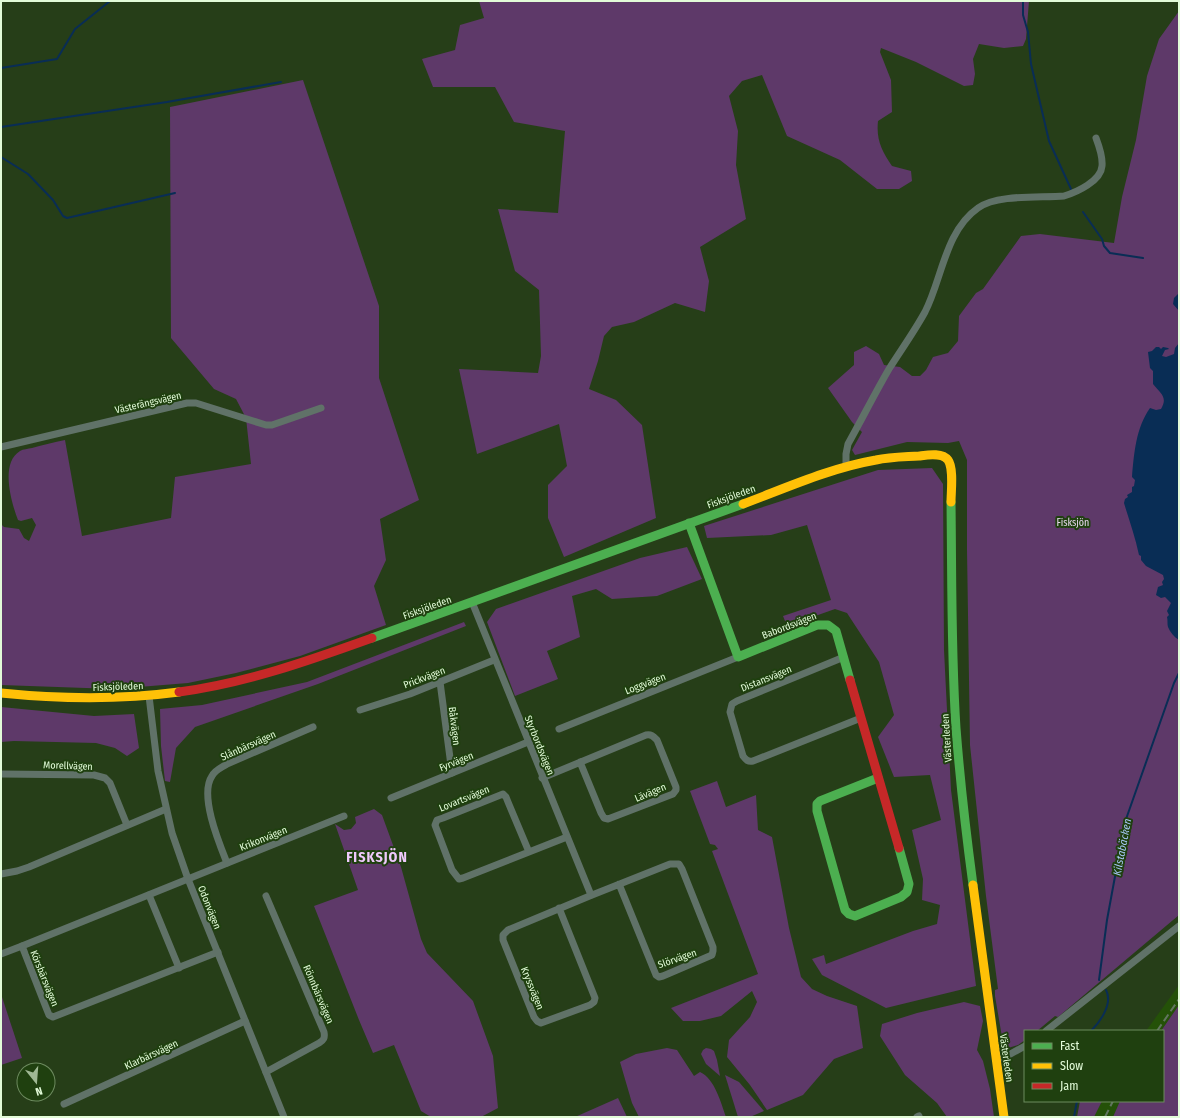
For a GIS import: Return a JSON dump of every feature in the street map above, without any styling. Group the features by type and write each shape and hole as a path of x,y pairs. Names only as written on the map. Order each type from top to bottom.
{"street":[{"path":"846,467 848,444 889,369 925,312 948,249 966,219 978,207 1000,199 1064,196 1072,194 1084,187 1102,170 1102,158 1096,138"},
{"name":"Västerängsvägen","path":"1,447 188,403 196,403 266,425 272,425 321,408"},
{"name":"Västerleden","path":"846,467 871,460 904,456 937,455 946,458 950,463 952,486 953,650 956,728 965,829 1004,1117"},
{"name":"Fisksjöleden","path":"1,693 83,699 149,696 210,688 273,672 318,658 846,467"},
{"path":"689,523 738,657"},
{"name":"Styrbordsvägen","path":"472,602 494,660 591,895"},
{"name":"Babordsvägen","path":"738,657 822,624 832,626 836,631 844,657 908,884 908,890 901,898 851,916 845,910 817,811 817,804 820,801 878,778"},
{"name":"Loggvägen","path":"559,729 738,657"},
{"name":"Distansvägen","path":"844,657 737,701 732,704 730,712 743,756 750,762 861,718"},
{"name":"Prickvägen","path":"360,710 410,694 494,660"},
{"name":"Båkvägen","path":"440,682 452,773"},
{"name":"Odonvägen","path":"149,696 155,752 172,833 188,879 284,1117"},
{"name":"Slånbärsvägen","path":"227,863 207,799 208,784 212,776 217,770 226,764 313,727"},
{"name":"Lävägen","path":"542,778 580,762 646,735 652,735 657,740 676,790 673,794 612,818 604,818 580,762"},
{"name":"Fyrvägen","path":"391,798 528,742"},
{"name":"Morellvägen","path":"1,774 94,775 105,778 110,783 127,825"},
{"name":"Lovartsvägen","path":"529,852 506,797 503,794 437,820 435,824 452,870 459,879 463,878 529,852 567,837"},
{"path":"1,874 23,869 166,809"},
{"name":"Krikonvägen","path":"188,879 344,816"},
{"name":"Slörvägen","path":"591,895 619,884 670,864 679,864 713,947 714,951 712,955 663,976 659,977 656,975 619,884"},
{"name":"Körsbärsvägen","path":"188,879 22,946 49,1015 54,1017 218,952"},
{"path":"149,895 179,968"},
{"name":"Kryssvägen","path":"559,908 595,998 594,1002 590,1005 541,1024 534,1017 503,940 503,935 508,930 559,908 591,895"},
{"name":"Rönnbärsvägen","path":"266,896 324,1032 324,1037 323,1041 319,1044 266,1072"},
{"path":"1047,1030 1179,926"},
{"path":"1,954 22,946"},
{"name":"Klarbärsvägen","path":"64,1104 87,1095 245,1021"},
{"path":"996,1059 1005,1057 1024,1047"}],"shaded area":[{"path":"1179,985 1179,1005 1162,1030 1147,1030"},
{"path":"1102,1102 1120,1102 1113,1117 1094,1117"}],"green space":[{"path":"479,1 1029,1 1026,39 1023,46 1004,48 979,44 973,59 975,74 973,85 964,86 916,62 881,48 880,52 891,80 892,112 878,121 879,140 885,155 892,166 911,171 912,181 899,189 877,189 840,160 787,136 762,75 742,81 729,96 738,131 736,165 746,219 700,247 709,281 705,312 675,303 634,322 612,327 604,336 589,389 616,400 642,425 656,518 564,557 548,518 548,485 567,466 559,424 477,454 459,369 538,373 541,356 539,290 515,271 498,209 558,213 565,131 514,122 495,87 433,87 422,59 455,50 460,25 484,18"},
{"name":"Fisksjön","path":"1179,11 1179,915 1058,1017 1055,1016 1038,1030 1024,1030 1024,1041 1018,1045 1008,1048 1003,1046 995,996 995,990 998,989 986,896 970,745 967,460 959,441 948,443 907,442 855,455 852,450 862,432 852,422 828,388 854,365 854,352 866,346 879,354 884,365 900,367 912,376 920,376 926,370 933,357 948,353 958,341 959,316 976,293 983,289 1021,236 1040,234 1114,243 1122,197 1136,140 1147,76 1159,39"},
{"path":"303,80 379,306 379,378 419,500 380,519 386,560 374,586 386,625 300,656 236,673 188,683 114,689 1,685 1,524 4,527 19,529 24,538 29,541 36,525 32,518 21,521 18,520 10,493 10,464 20,451 65,440 82,536 171,518 175,477 251,464 246,418 236,399 214,389 171,338 170,107"},
{"path":"932,468 943,484 944,650 951,790 976,986 886,1008 822,975 812,959 824,955 826,964 913,931 937,924 940,905 922,900 923,879 912,830 941,820 930,775 894,777 878,737 894,715 879,662 847,613 835,609 787,626 783,616 831,600 807,525 771,535 707,538 704,526 878,470"},
{"path":"687,547 702,579 657,596 612,599 596,589 572,596 580,637 547,651 558,679 515,696 487,622 496,609 640,558"},
{"path":"464,622 466,626 318,684 195,727 176,748 170,782 165,781 161,746 160,709 202,705 307,682"},
{"path":"1,707 94,716 134,714 139,748 127,756 115,748 96,743 1,742"},
{"path":"717,781 726,807 756,795 758,830 772,837 789,928 801,977 812,989 827,996 857,1006 863,1048 834,1059 803,1095 767,1110 750,1085 727,1057 729,1040 750,1017 757,1002 752,991 721,1016 700,1021 683,1021 671,1008 758,974 712,851 718,849 715,845 710,844 690,791"},
{"path":"374,809 382,815 401,867 421,939 427,953 473,1001 493,1056 498,1108 481,1117 431,1117 421,1111 394,1045 373,1053 314,906 358,890 335,824 344,830 351,829 356,823 355,817"},
{"path":"1,994 22,1058 1,1065"},
{"path":"964,1002 980,1006 983,1021 977,1050 983,1061 990,1089 994,1117 947,1117 937,1103 905,1075 880,1036 882,1024 917,1013"},
{"path":"1179,1005 1179,1117 1113,1117 1120,1102 1164,1102 1164,1030 1162,1030"},
{"path":"667,1048 677,1050 694,1076 700,1072 710,1080 720,1098 726,1117 639,1117 632,1103 620,1062 636,1054"},
{"path":"706,1048 714,1051 720,1076 706,1064 701,1054"},
{"path":"725,1075 739,1082 764,1111 750,1117 738,1117"},
{"path":"618,1098 627,1117 575,1117"},
{"path":"1080,1102 1102,1102 1094,1117 1077,1117"}],"water":[{"path":"1178,294 1179,311 1173,304 1174,298"},
{"path":"1179,343 1179,640 1172,634 1168,626 1167,617 1169,615 1167,611 1171,603 1165,597 1161,598 1156,595 1158,587 1163,585 1163,575 1146,566 1141,560 1124,503 1125,499 1128,497 1127,495 1132,492 1132,487 1134,486 1135,480 1132,477 1136,441 1145,416 1150,408 1156,410 1161,409 1164,401 1163,396 1153,384 1153,371 1150,368 1148,352 1152,351 1156,347 1161,349 1163,347 1168,348 1169,349 1165,350 1162,356 1166,357 1174,354 1175,348"}],"waterway":[{"path":"1,68 57,59 75,29 110,1"},
{"path":"1023,1 1023,15 1028,32 1031,64 1049,141 1071,189"},
{"path":"1,127 167,102 281,82"},
{"path":"1,157 28,174 53,200 63,216 67,218 175,193"},
{"path":"1083,212 1110,253 1143,258"},
{"name":"Kilstabäcken","path":"1099,980 1107,920 1125,822 1174,683 1179,673"},
{"name":"Kilstabäcken","path":"1092,1030 1105,1012 1108,1000 1106,990"},
{"name":"Kilstabäcken","path":"1074,1117 1077,1102"}],"railway":[{"path":"1158,1030 1179,999"},
{"path":"1105,1117 1112,1102"}],"traffic: fast":[{"path":"951,502 954,700 963,806 973,885"},
{"path":"372,638 743,504"},
{"path":"689,523 738,657 817,625 828,625 836,631 850,680"},
{"path":"878,778 820,801 817,804 817,811 845,910 849,914 855,916 901,897 907,892 909,884 899,848"}],"traffic: slow":[{"path":"743,504 808,479 842,468 887,458 934,455 945,457 950,464 952,474 951,502"},
{"path":"1,693 90,698 157,695 179,692"},
{"path":"973,885 1004,1117"}],"traffic: jam":[{"path":"179,692 253,677 300,663 372,638"},
{"path":"850,680 899,848"}],"district":[{"name":"FISKSJÖN","path":"377,857"}]}
